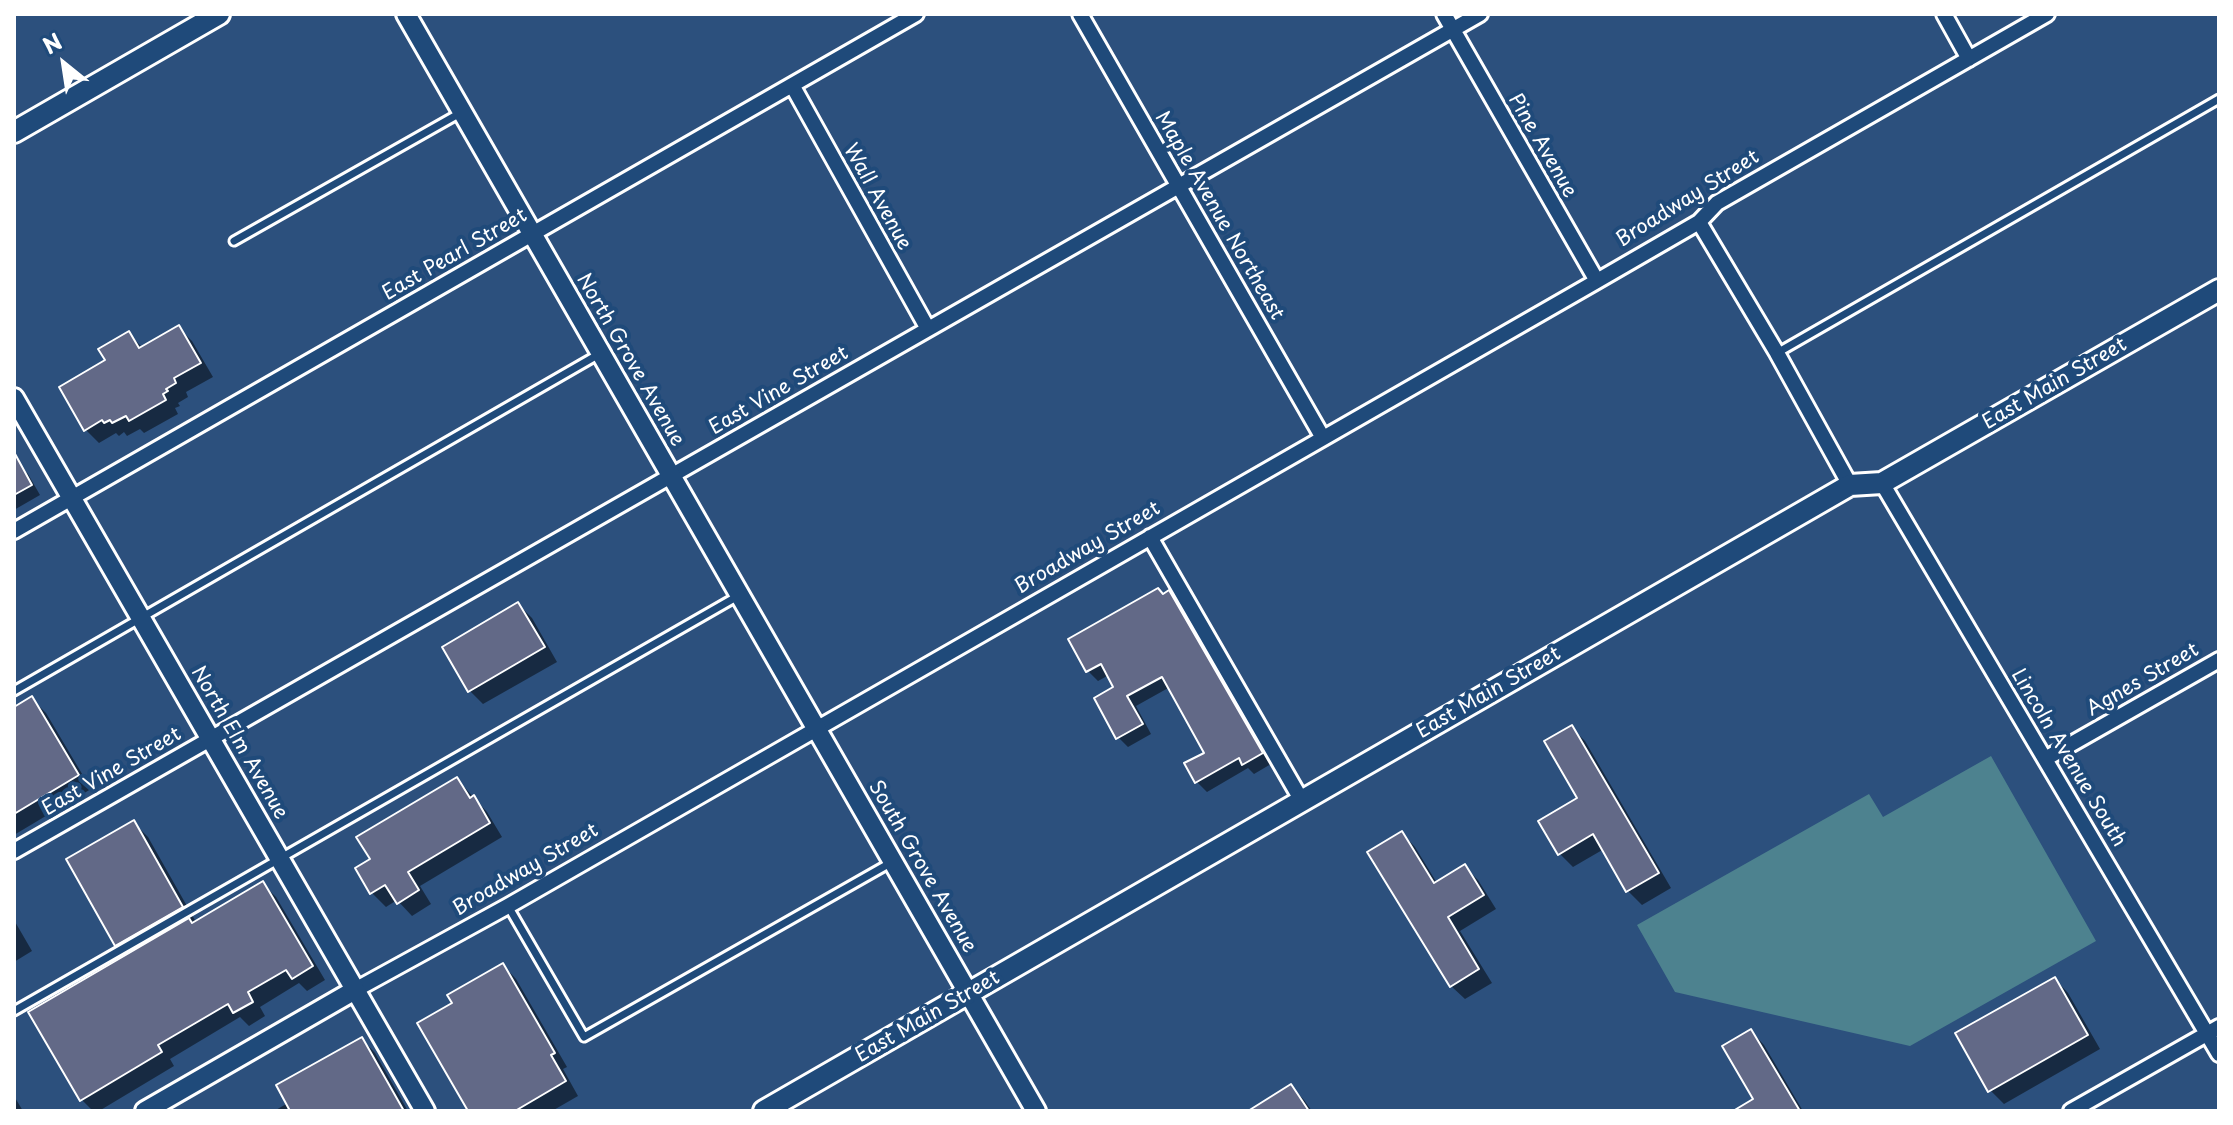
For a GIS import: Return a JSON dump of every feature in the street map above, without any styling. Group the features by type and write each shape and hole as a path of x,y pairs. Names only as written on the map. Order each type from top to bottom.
{"main road":[{"path":"14,132 219,14"},
{"name":"East Main Street","path":"764,1111 1850,485 1882,483 2219,290"}],"street":[{"name":"North Grove Avenue","path":"406,14 817,729"},
{"name":"East Pearl Street","path":"14,531 916,14"},
{"name":"Maple Avenue Northeast","path":"1080,14 1323,438"},
{"name":"Pine Avenue","path":"1444,14 1597,281"},
{"name":"East Vine Street","path":"14,851 1480,14"},
{"path":"1944,14 1969,59"},
{"name":"Broadway Street","path":"145,1111 1597,281 1699,222 1717,203 2047,14"},
{"name":"Wall Avenue","path":"792,85 928,329"},
{"path":"1699,222 1777,353 1850,485"},
{"name":"North Elm Avenue","path":"14,398 425,1111"},
{"name":"Lincoln Avenue South","path":"1882,483 2045,759 2213,1030 2219,1054"},
{"path":"1150,537 1302,801"},
{"name":"Agnes Street","path":"2045,759 2219,660"},
{"name":"South Grove Avenue","path":"817,729 1036,1111"},
{"path":"2071,1111 2213,1030"}],"lane":[{"path":"1777,353 2219,99"},
{"path":"234,241 462,112"},
{"path":"14,691 601,353"},
{"path":"14,1011 740,595"},
{"path":"508,906 584,1037 893,862"}],"green space":[{"path":"1991,756 2096,941 1910,1046 1675,992 1637,925 1869,794 1883,817"}],"building":[{"path":"179,325 201,363 174,378 176,383 163,394 166,400 129,421 126,416 112,423 102,420 84,431 59,387 105,360 98,349 129,331 139,348"},
{"path":"14,452 32,485 14,495"},
{"path":"1158,588 1163,594 1169,590 1263,753 1242,765 1239,758 1195,783 1184,763 1204,753 1162,677 1127,696 1143,724 1116,739 1094,698 1113,687 1101,664 1086,672 1068,639"},
{"path":"518,602 545,647 468,692 442,647"},
{"path":"32,696 79,775 14,814 14,707"},
{"path":"1572,725 1659,873 1626,892 1593,834 1558,855 1538,821 1577,798 1544,741"},
{"path":"457,777 470,798 474,795 490,823 408,872 419,890 397,904 385,885 370,894 355,868 370,859 356,837"},
{"path":"134,820 183,907 115,946 66,859"},
{"path":"1402,831 1434,883 1465,864 1484,895 1448,917 1479,969 1450,987 1367,852"},
{"path":"263,881 313,966 292,979 286,970 248,992 253,1002 233,1013 228,1004 158,1045 162,1052 80,1101 28,1012 189,918 192,923"},
{"path":"503,963 555,1053 551,1055 566,1081 515,1111 468,1111 417,1023 452,1003 447,995"},
{"path":"2055,977 2088,1035 1988,1092 1955,1033"},
{"path":"1751,1029 1800,1111 1733,1111 1753,1099 1722,1046"},
{"path":"362,1037 404,1111 290,1111 276,1085"},
{"path":"1291,1084 1309,1111 1248,1111"}]}
